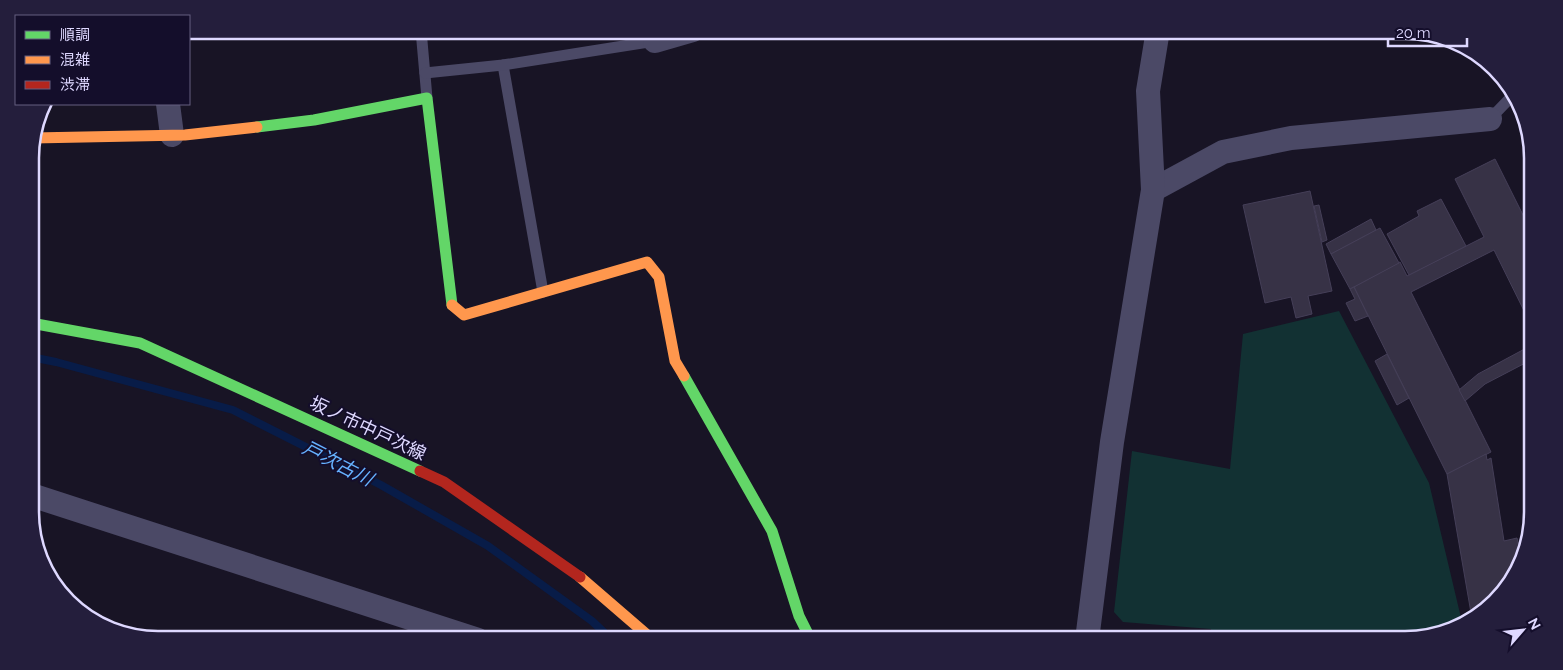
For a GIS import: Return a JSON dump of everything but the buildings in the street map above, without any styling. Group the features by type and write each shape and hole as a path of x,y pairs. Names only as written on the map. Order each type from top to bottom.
{"street":[{"path":"1088,631 1112,442 1153,190 1148,91 1157,39"},
{"path":"41,138 172,135 314,120 427,98 451,304 464,315 647,262 659,277 675,361 772,531 800,616 807,631"},
{"path":"168,105 172,135"},
{"path":"1153,190 1223,152 1281,140 1490,119"},
{"name":"坂ノ市中戸次線","path":"39,324 140,343 444,482 590,584 643,631"},
{"path":"39,498 450,631"}],"lane":[{"path":"422,39 427,98"},
{"path":"425,73 503,65 635,39"},
{"path":"503,65 543,292"},
{"path":"1490,119 1509,99"}],"green space":[{"path":"1339,311 1429,483 1461,617 1444,625 1414,631 1211,631 1211,629 1123,622 1114,612 1132,451 1230,469 1243,334"}],"waterway":[{"name":"戸次古川","path":"39,359 233,410 381,485 488,546 592,621 603,631"}],"traffic: fast":[{"path":"257,127 314,120 427,98 452,305"},
{"path":"39,324 140,343 420,471"},
{"path":"684,376 772,531 799,616 806,631"}],"traffic: slow":[{"path":"41,138 185,135 257,127"},
{"path":"452,305 464,315 647,262 659,277 675,361 684,376"},
{"path":"580,577 643,631"}],"traffic: jam":[{"path":"420,471 444,482 580,577"}]}
